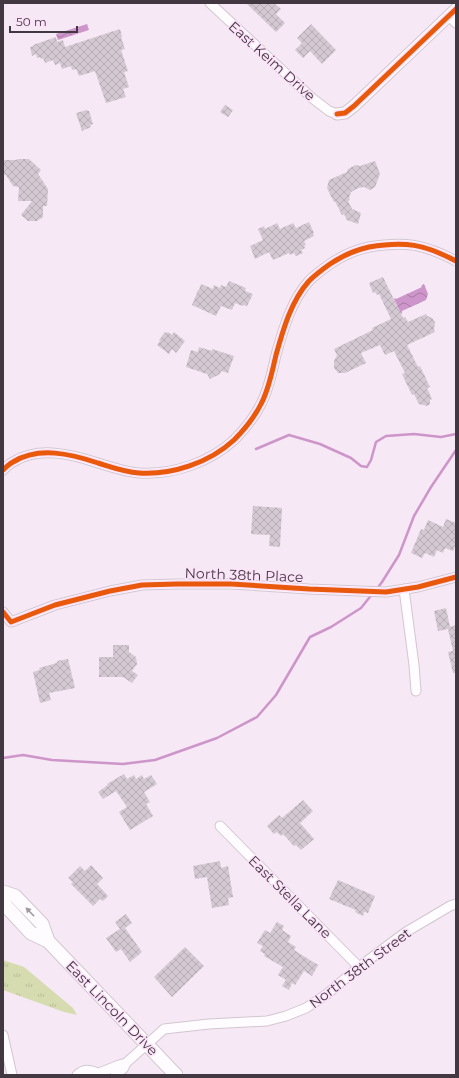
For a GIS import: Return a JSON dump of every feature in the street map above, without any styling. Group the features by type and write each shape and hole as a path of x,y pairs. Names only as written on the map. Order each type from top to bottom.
{"main road":[{"name":"East Lincoln Drive","path":"3,892 15,896 42,924 48,941"},
{"name":"East Lincoln Drive","path":"3,900 4,905 31,933 48,941 169,1069"}],"street":[{"name":"East Keim Drive","path":"210,3 312,98 329,111 337,114"},
{"path":"337,114 345,113 354,106 454,16"},
{"path":"3,470 13,462 30,455 46,453 67,454 114,468 138,473 162,472 194,465 218,452 233,441 242,432 261,405 271,378 288,318 298,297 309,282 322,270 338,259 357,250 382,245 404,244 422,246 439,252 456,261"},
{"name":"North 38th Place","path":"3,612 11,622 55,605 110,591 142,585 231,584 386,592 418,587 456,577"},
{"path":"404,589 416,690"},
{"name":"East Stella Lane","path":"220,826 359,967"},
{"name":"North 38th Street","path":"130,1060 164,1029 209,1024 267,1021 286,1016 306,1008 327,994 359,967 406,932 456,904"},
{"path":"3,1035 12,1075"},
{"path":"77,1075 82,1071 90,1071 96,1074 130,1060"},
{"path":"115,1075 123,1070 130,1060"}],"green space":[{"path":"3,960 24,967 73,1008 77,1015 64,1012 3,990"}],"water":[{"path":"87,24 89,30 58,40 56,34"},
{"path":"424,284 428,294 426,300 402,311 401,314 394,299 422,287 421,286"}],"building":[{"path":"246,3 274,3 281,9 276,14 285,23 276,32"},
{"path":"311,24 336,50 322,64 310,51 303,58 295,50 302,43 297,38"},
{"path":"120,29 125,49 121,50 128,71 124,72 129,87 123,89 126,97 106,103 95,71 79,76 76,69 72,70 71,66 62,69 60,63 55,65 53,60 45,63 43,58 37,58 36,54 32,56 30,47 56,37 57,42 63,40 65,47"},
{"path":"225,105 233,110 228,117 220,112"},
{"path":"87,110 89,111 93,124 90,125 91,127 82,131 76,113"},
{"path":"29,159 41,170 38,174 48,189 47,206 43,206 43,217 37,221 28,221 21,215 32,201 18,201 19,187 13,186 6,175 3,175 3,160"},
{"path":"375,161 380,174 375,187 370,190 364,187 358,188 351,192 349,198 350,200 348,201 352,209 361,213 358,224 347,220 344,214 342,215 327,188 329,180 347,172 348,169 356,165 360,166"},
{"path":"309,222 314,236 304,241 306,245 304,246 305,248 301,250 303,253 296,256 294,253 290,255 289,253 273,260 269,252 255,259 250,246 263,240 258,229 264,226 265,229 277,223 280,229 293,223 296,228"},
{"path":"383,277 403,318 405,317 408,322 426,314 435,322 435,332 407,345 418,367 420,366 430,387 427,388 432,399 430,400 430,404 427,406 419,404 414,394 412,395 402,374 405,373 394,351 385,355 380,345 361,353 366,363 345,373 338,373 334,368 334,361 337,355 334,349 373,330 372,328 391,319 379,294 377,295 375,292 373,293 369,283"},
{"path":"229,281 246,288 245,291 253,294 247,306 235,303 232,310 221,306 216,316 192,305 201,284 213,289 214,285 220,288 221,285 226,287"},
{"path":"165,332 172,335 174,332 185,341 176,353 172,349 169,354 157,345"},
{"path":"199,347 212,351 212,349 234,356 228,373 221,371 220,374 210,379 207,374 186,367 191,350 198,352"},
{"path":"253,506 282,508 280,547 269,546 270,535 251,534"},
{"path":"446,519 456,523 456,544 453,551 445,548 443,553 437,550 434,557 425,553 422,558 411,553 421,529 424,530 428,520 443,527"},
{"path":"446,608 450,627 456,625 456,673 453,673 448,652 453,651 448,629 438,631 434,611"},
{"path":"113,645 129,645 129,652 136,657 137,664 132,671 138,675 132,683 123,677 99,677 99,657 113,657"},
{"path":"68,659 75,688 49,693 51,700 40,703 33,672 40,670 39,668 57,663 57,661"},
{"path":"124,774 127,779 134,775 136,779 142,775 144,779 151,775 157,784 144,792 150,802 146,804 153,816 130,830 119,812 127,807 116,791 103,799 98,792 108,785 107,784"},
{"path":"303,800 313,811 300,823 314,839 301,850 296,845 294,846 283,834 281,836 277,832 274,834 267,826 279,815 282,818"},
{"path":"220,861 221,868 228,866 233,897 228,898 229,905 212,908 207,877 195,879 193,866"},
{"path":"91,865 103,878 97,884 108,896 103,901 100,899 93,906 71,884 73,882 68,878 80,866 85,871"},
{"path":"338,880 375,896 368,913 364,912 363,916 355,912 356,910 329,899"},
{"path":"126,914 132,923 125,928 142,952 130,962 121,949 116,952 106,938 120,929 115,922"},
{"path":"277,922 284,926 282,930 291,936 288,942 296,947 294,950 318,965 312,976 304,971 295,985 292,983 289,990 282,986 286,980 278,975 283,967 264,956 265,954 260,951 263,946 257,943 265,930 270,933"},
{"path":"185,947 204,966 172,997 154,977"}],"waterway":[{"path":"256,449 289,435 320,444 351,458 361,466 367,467 371,460 376,442 386,436 414,434 441,437 456,434"},
{"path":"376,590 399,555 414,516 431,487 456,450"},
{"path":"3,758 23,755 52,760 123,764 155,760 217,738 257,717 276,695 310,637 331,627 361,608 373,593"}],"cycle path":[{"path":"337,114 345,113 354,106 456,9"},
{"path":"3,470 10,464 23,457 44,453 55,453 77,457 129,472 139,473 177,470 202,461 224,448 234,440 256,413 266,392 276,355 292,307 297,297 309,281 319,272 335,261 364,248 393,244 414,245 445,255 456,261"},
{"path":"3,612 11,622 55,605 110,591 142,585 231,584 386,592 418,587 456,577"}]}
